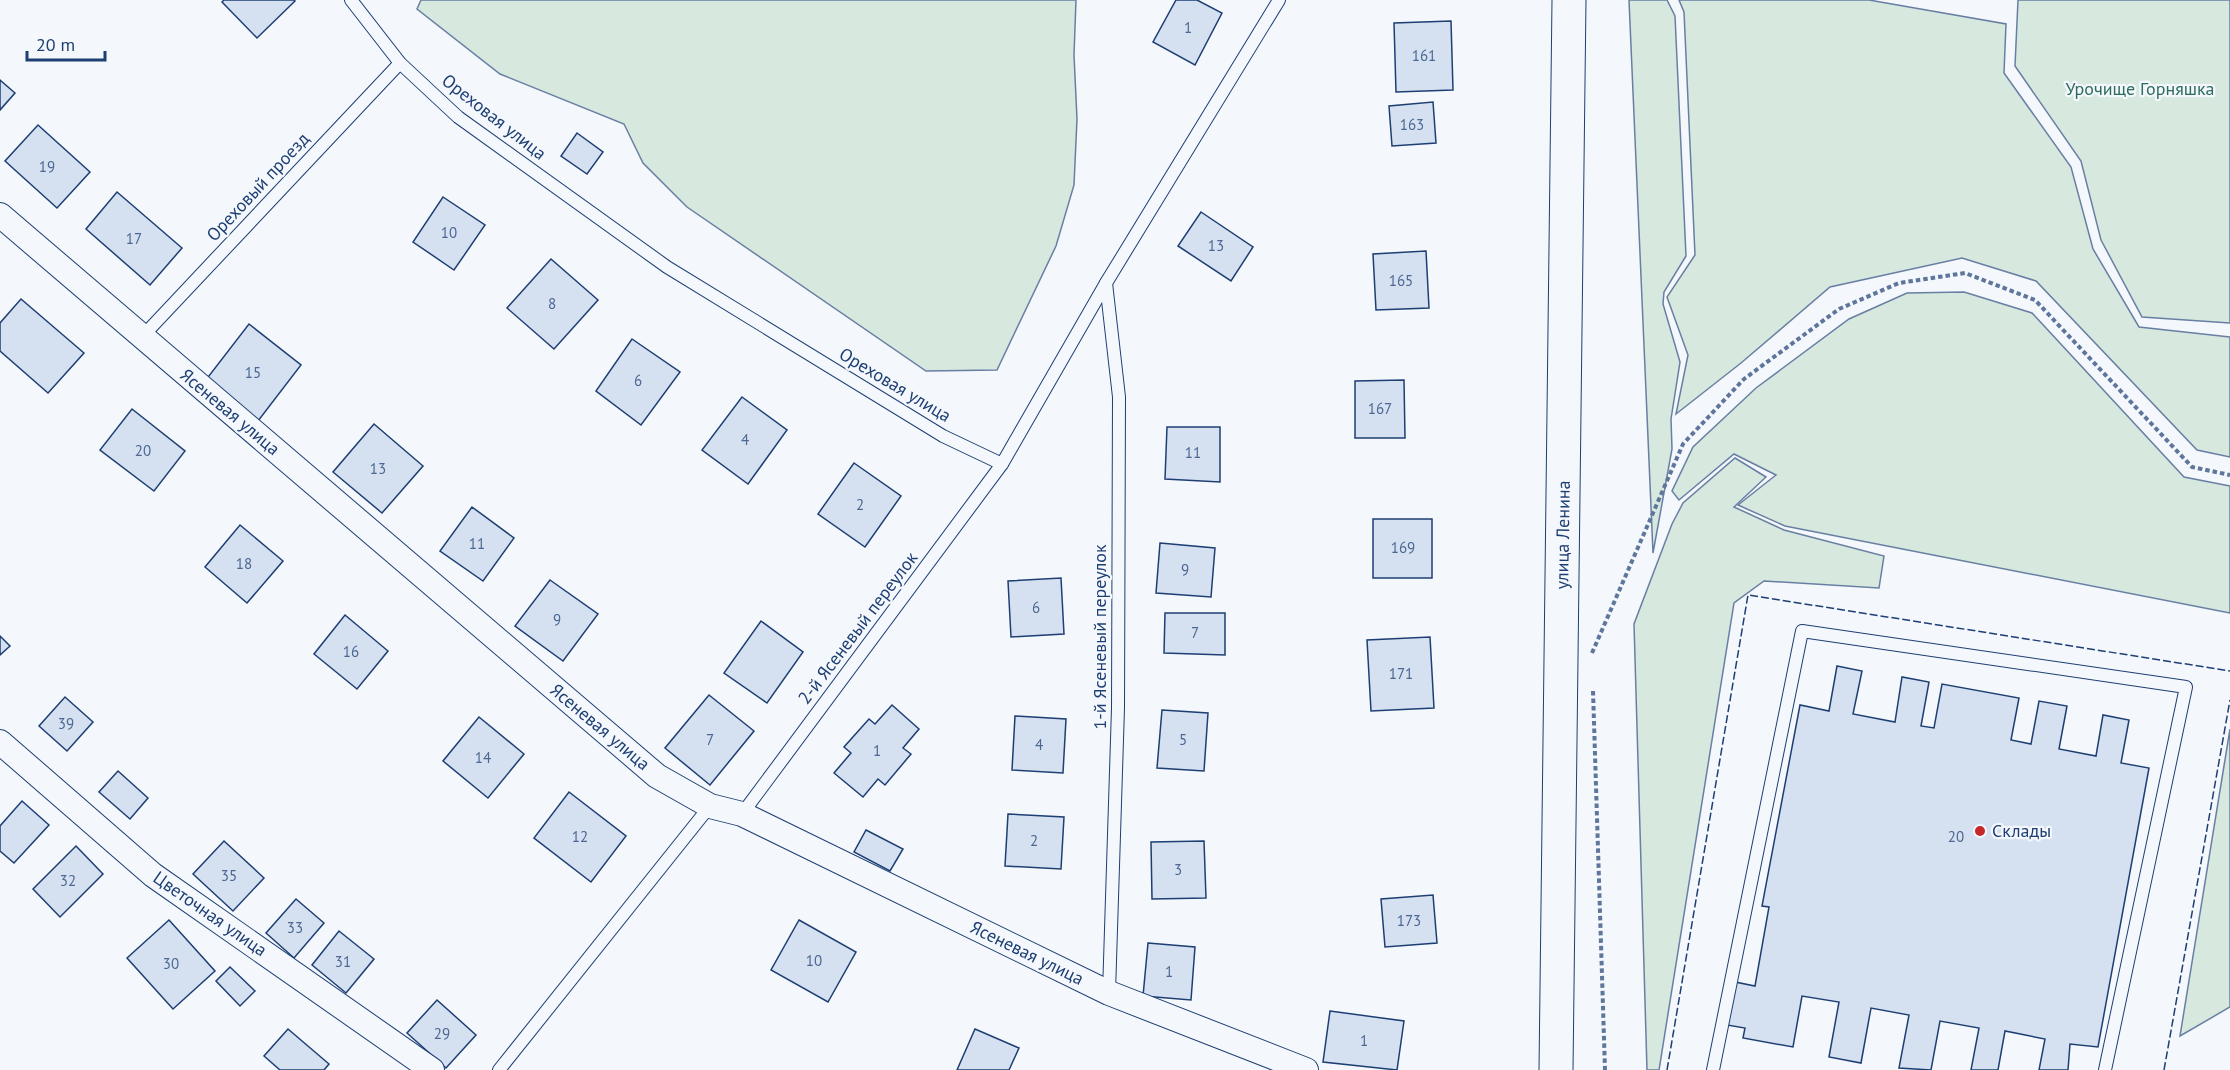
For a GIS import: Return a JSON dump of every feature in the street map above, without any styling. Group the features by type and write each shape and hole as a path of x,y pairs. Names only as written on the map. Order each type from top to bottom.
{"main road":[{"name":"улица Ленина","path":"1556,1070 1569,0"}],"street":[{"name":"Ясеневая улица","path":"0,215 657,776 710,806 742,814 1109,993 1306,1070"},
{"name":"Цветочная улица","path":"0,742 153,875 432,1070"}],"lane":[{"name":"Ореховая улица","path":"351,0 400,63 458,117 667,267 943,436 1002,464"},
{"path":"1002,464 1106,283 1279,0"},
{"name":"Ореховый проезд","path":"142,337 400,63"},
{"name":"1-й Ясеневый переулок","path":"1106,283 1119,397 1118,708 1109,993"},
{"name":"2-й Ясеневый переулок","path":"742,814 1002,464"},
{"path":"1713,1070 1802,631 2186,687 2105,1070"},
{"path":"499,1070 710,806"}],"path":[{"path":"1591,654 1683,444 1744,378 1839,309 1899,283 1965,273 2035,300 2192,468 2230,475"},
{"path":"1593,690 1605,1070"}],"green space":[{"path":"421,0 1076,0 1074,55 1077,119 1074,185 1056,246 997,370 926,371 687,207 643,163 624,124 500,74 417,9"},
{"path":"1629,0 1667,0 1675,16 1686,256 1664,292 1663,304 1680,362 1671,419 1672,449 1653,553"},
{"path":"1679,0 1869,0 2006,24 2004,73 2071,167 2093,249 2139,327 2230,337 2230,457 2197,450 2036,281 1962,258 1830,287 1741,363 1676,414 1688,355 1667,297 1695,255 1684,12"},
{"name":"Урочище Горняшка","path":"2018,0 2230,0 2230,323 2142,317 2101,240 2081,161 2015,66"},
{"path":"1964,292 2032,313 2184,477 2230,486 2230,613 1785,526 1738,505 1776,475 1734,454 1679,500 1672,491 1693,447 1756,388 1849,319 1907,293"},
{"path":"1735,458 1766,477 1734,507 1784,530 1884,556 1879,588 1764,581 1734,603 1659,1070 1647,1070 1634,624 1672,524 1683,503"},
{"path":"2230,729 2230,1007 2180,1036"}],"building":[{"path":"224,0 295,1 257,38 222,2"},
{"path":"1176,0 1197,0 1222,13 1195,65 1153,42"},
{"path":"1451,21 1453,90 1396,92 1394,23"},
{"path":"0,80 15,93 0,110"},
{"path":"1433,102 1436,143 1392,146 1389,106"},
{"path":"38,125 90,172 57,208 5,161"},
{"path":"577,133 603,152 587,174 561,156"},
{"path":"117,192 182,248 150,285 86,229"},
{"path":"443,197 485,225 454,270 413,242"},
{"path":"1201,212 1253,247 1231,281 1178,246"},
{"path":"1426,251 1429,308 1376,310 1373,254"},
{"path":"551,259 598,300 554,349 507,308"},
{"path":"21,299 84,353 48,393 0,351 0,323"},
{"path":"249,324 301,365 258,421 205,381"},
{"path":"632,339 680,372 641,425 596,391"},
{"path":"1404,380 1405,438 1355,438 1355,381"},
{"path":"742,397 787,430 748,484 702,450"},
{"path":"132,409 185,451 154,491 100,450"},
{"path":"374,424 423,466 382,513 333,472"},
{"path":"1167,427 1220,427 1220,482 1165,479"},
{"path":"854,463 901,496 865,547 818,514"},
{"path":"472,507 514,538 483,581 440,551"},
{"path":"1373,519 1432,519 1432,578 1373,578"},
{"path":"240,525 283,561 247,603 205,567"},
{"path":"1160,543 1215,548 1211,597 1156,593"},
{"path":"1061,578 1064,634 1011,637 1008,581"},
{"path":"550,580 598,614 563,661 515,626"},
{"path":"1165,613 1225,613 1225,655 1164,653"},
{"path":"345,615 388,651 357,689 314,654"},
{"path":"761,621 803,652 767,703 724,673"},
{"path":"0,636 10,646 0,655"},
{"path":"1430,637 1434,708 1371,711 1367,640"},
{"path":"1837,666 1862,671 1853,714 1895,722 1902,677 1929,682 1921,726 1934,728 1942,684 2019,698 2011,740 2031,744 2039,701 2067,706 2059,749 2096,756 2103,715 2129,720 2121,763 2149,768 2098,1047 2070,1044 2068,1070 2039,1070 2045,1039 2005,1031 1998,1070 1971,1070 1979,1028 1940,1021 1931,1070 1899,1068 1909,1015 1871,1008 1861,1063 1829,1057 1839,1002 1802,996 1793,1047 1743,1038 1745,1028 1727,1025 1735,982 1755,986 1769,907 1762,906 1800,705 1829,711"},
{"path":"709,695 754,731 710,785 665,748"},
{"path":"65,697 93,722 67,751 39,726"},
{"path":"892,705 919,729 903,748 911,754 885,785 878,779 863,797 834,773 851,753 844,747 869,719 875,724"},
{"path":"1162,710 1208,713 1204,771 1157,768"},
{"path":"1015,716 1066,719 1063,773 1012,770"},
{"path":"479,717 524,754 488,798 443,761"},
{"path":"118,771 148,798 130,819 99,792"},
{"path":"569,792 626,836 591,882 534,838"},
{"path":"22,801 49,825 14,863 0,851 0,826"},
{"path":"1008,814 1064,817 1061,869 1005,866"},
{"path":"866,830 903,849 890,871 854,852"},
{"path":"224,841 264,878 233,911 193,874"},
{"path":"1204,841 1206,898 1152,899 1151,842"},
{"path":"76,846 103,874 60,917 33,889"},
{"path":"1433,895 1437,943 1385,947 1381,899"},
{"path":"296,899 324,923 294,958 266,933"},
{"path":"169,920 215,971 173,1009 127,958"},
{"path":"799,920 856,952 828,1002 771,970"},
{"path":"339,931 374,959 346,993 312,965"},
{"path":"1148,943 1195,947 1191,1000 1143,996"},
{"path":"230,967 255,991 240,1006 216,981"},
{"path":"437,1000 476,1035 446,1068 407,1033"},
{"path":"1330,1011 1404,1021 1397,1070 1323,1062"},
{"path":"288,1029 329,1064 324,1070 280,1070 264,1056"},
{"path":"975,1029 1019,1048 1009,1070 957,1070"}],"fence":[{"path":"1667,1070 1748,595 2230,671"},
{"path":"2164,1070 2230,700"}],"place":[{"name":"Склады","path":"1980,831"}]}
